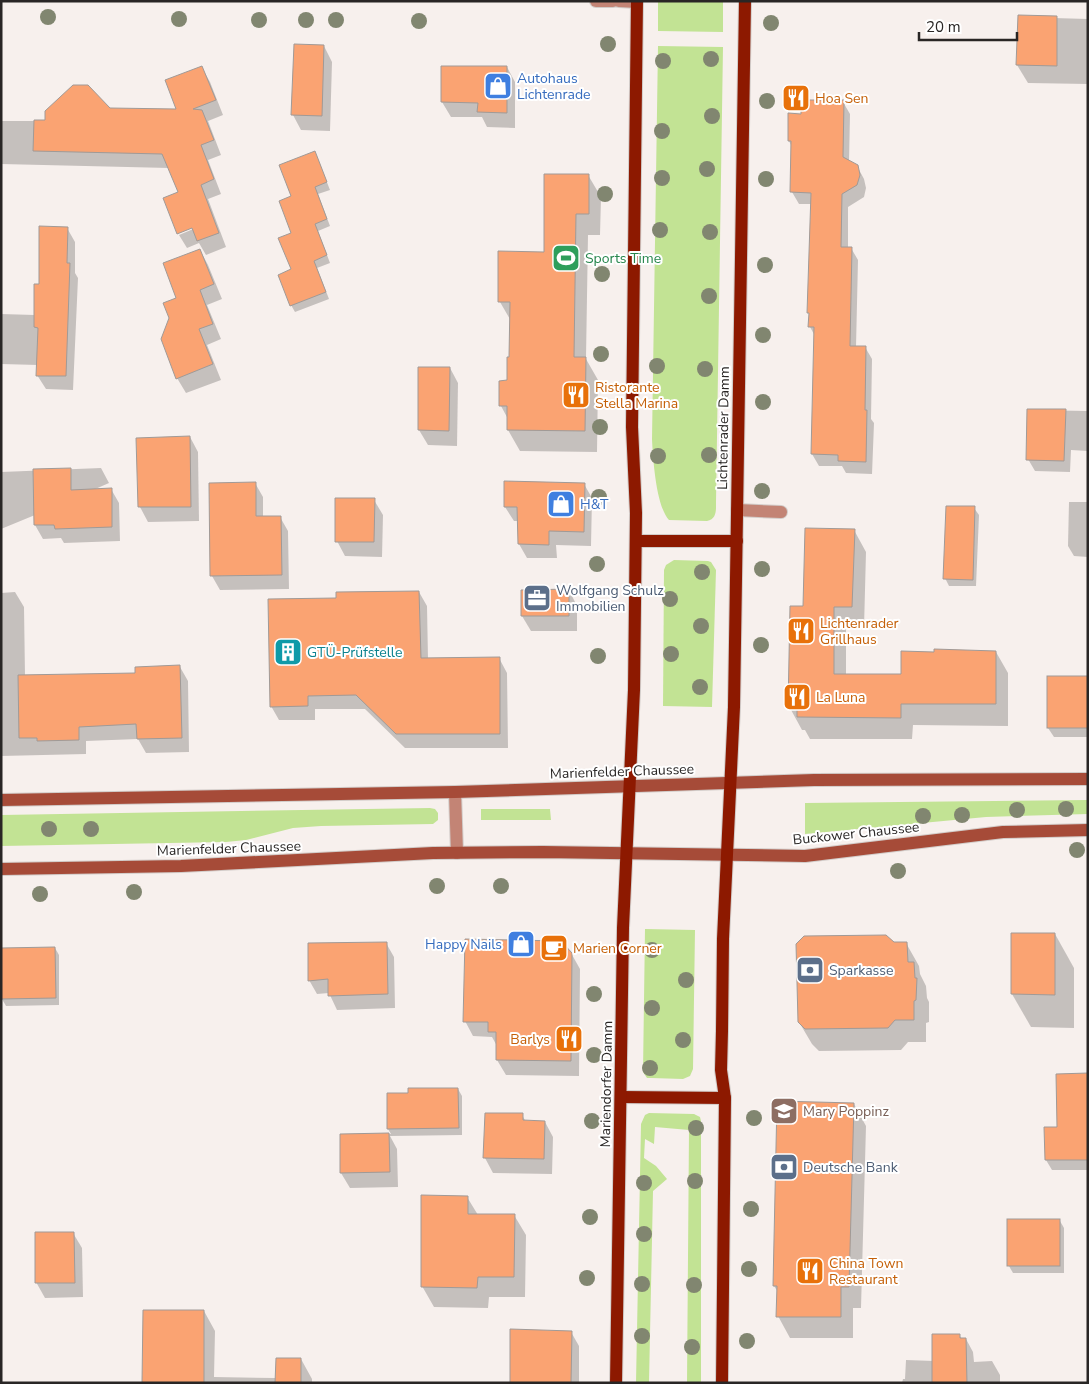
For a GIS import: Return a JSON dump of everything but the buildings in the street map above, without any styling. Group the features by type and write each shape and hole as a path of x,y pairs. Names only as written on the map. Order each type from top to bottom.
{"main road":[{"name":"Lichtenrader Damm","path":"727,854 734,707 745,1"},
{"path":"630,786 634,690 636,541 632,427 637,2"},
{"path":"636,541 737,540"},
{"path":"730,783 814,780 1088,779"},
{"name":"Marienfelder Chaussee","path":"1,800 455,792 730,783"},
{"name":"Mariendorfer Damm","path":"616,1383 623,928 630,786"},
{"name":"Buckower Chaussee","path":"627,853 805,856 1003,832 1088,830"},
{"name":"Marienfelder Chaussee","path":"1,869 191,865 457,853 627,853"},
{"path":"722,1383 725,1098 721,1070 727,854"},
{"path":"621,1097 725,1098"}],"street":[{"path":"596,1 614,1"},
{"path":"619,1 637,2"},
{"path":"737,510 781,512"},
{"path":"455,792 457,853"}],"green space":[{"path":"658,1 723,1 723,32 658,31"},
{"path":"658,46 723,47 716,508 713,518 707,521 669,520 661,504 654,470 652,439"},
{"path":"674,560 708,561 711,562 716,570 712,707 663,706 664,570 666,565"},
{"path":"1088,800 1088,814 986,817 805,834 805,803"},
{"path":"435,809 438,813 438,820 433,824 293,828 246,840 226,842 1,846 1,815"},
{"path":"481,809 550,809 551,820 481,820"},
{"path":"645,929 695,930 693,1069 690,1076 683,1079 647,1078 643,1072"},
{"path":"649,1113 694,1114 700,1117 701,1121 701,1383 687,1383 689,1130 655,1127 654,1144 645,1139 644,1158 656,1166 667,1179 653,1191 649,1383 636,1383 641,1124 645,1115"}],"place":[{"name":"Autohaus Lichtenrade","path":"498,86"},
{"name":"Hoa Sen","path":"796,98"},
{"name":"Sports Time","path":"566,258"},
{"name":"Ristorante Stella Marina","path":"576,395"},
{"name":"H&T","path":"561,504"},
{"name":"Wolfgang Schulz Immobilien","path":"537,598"},
{"name":"Lichtenrader Grillhaus","path":"801,631"},
{"name":"GTÜ-Prüfstelle","path":"288,652"},
{"name":"La Luna","path":"797,697"},
{"name":"Happy Nails","path":"521,944"},
{"name":"Marien Corner","path":"554,948"},
{"name":"Sparkasse","path":"810,970"},
{"name":"Barlys","path":"569,1039"},
{"name":"Mary Poppinz","path":"784,1111"},
{"name":"Deutsche Bank","path":"784,1167"},
{"name":"China Town Restaurant","path":"810,1271"}]}
